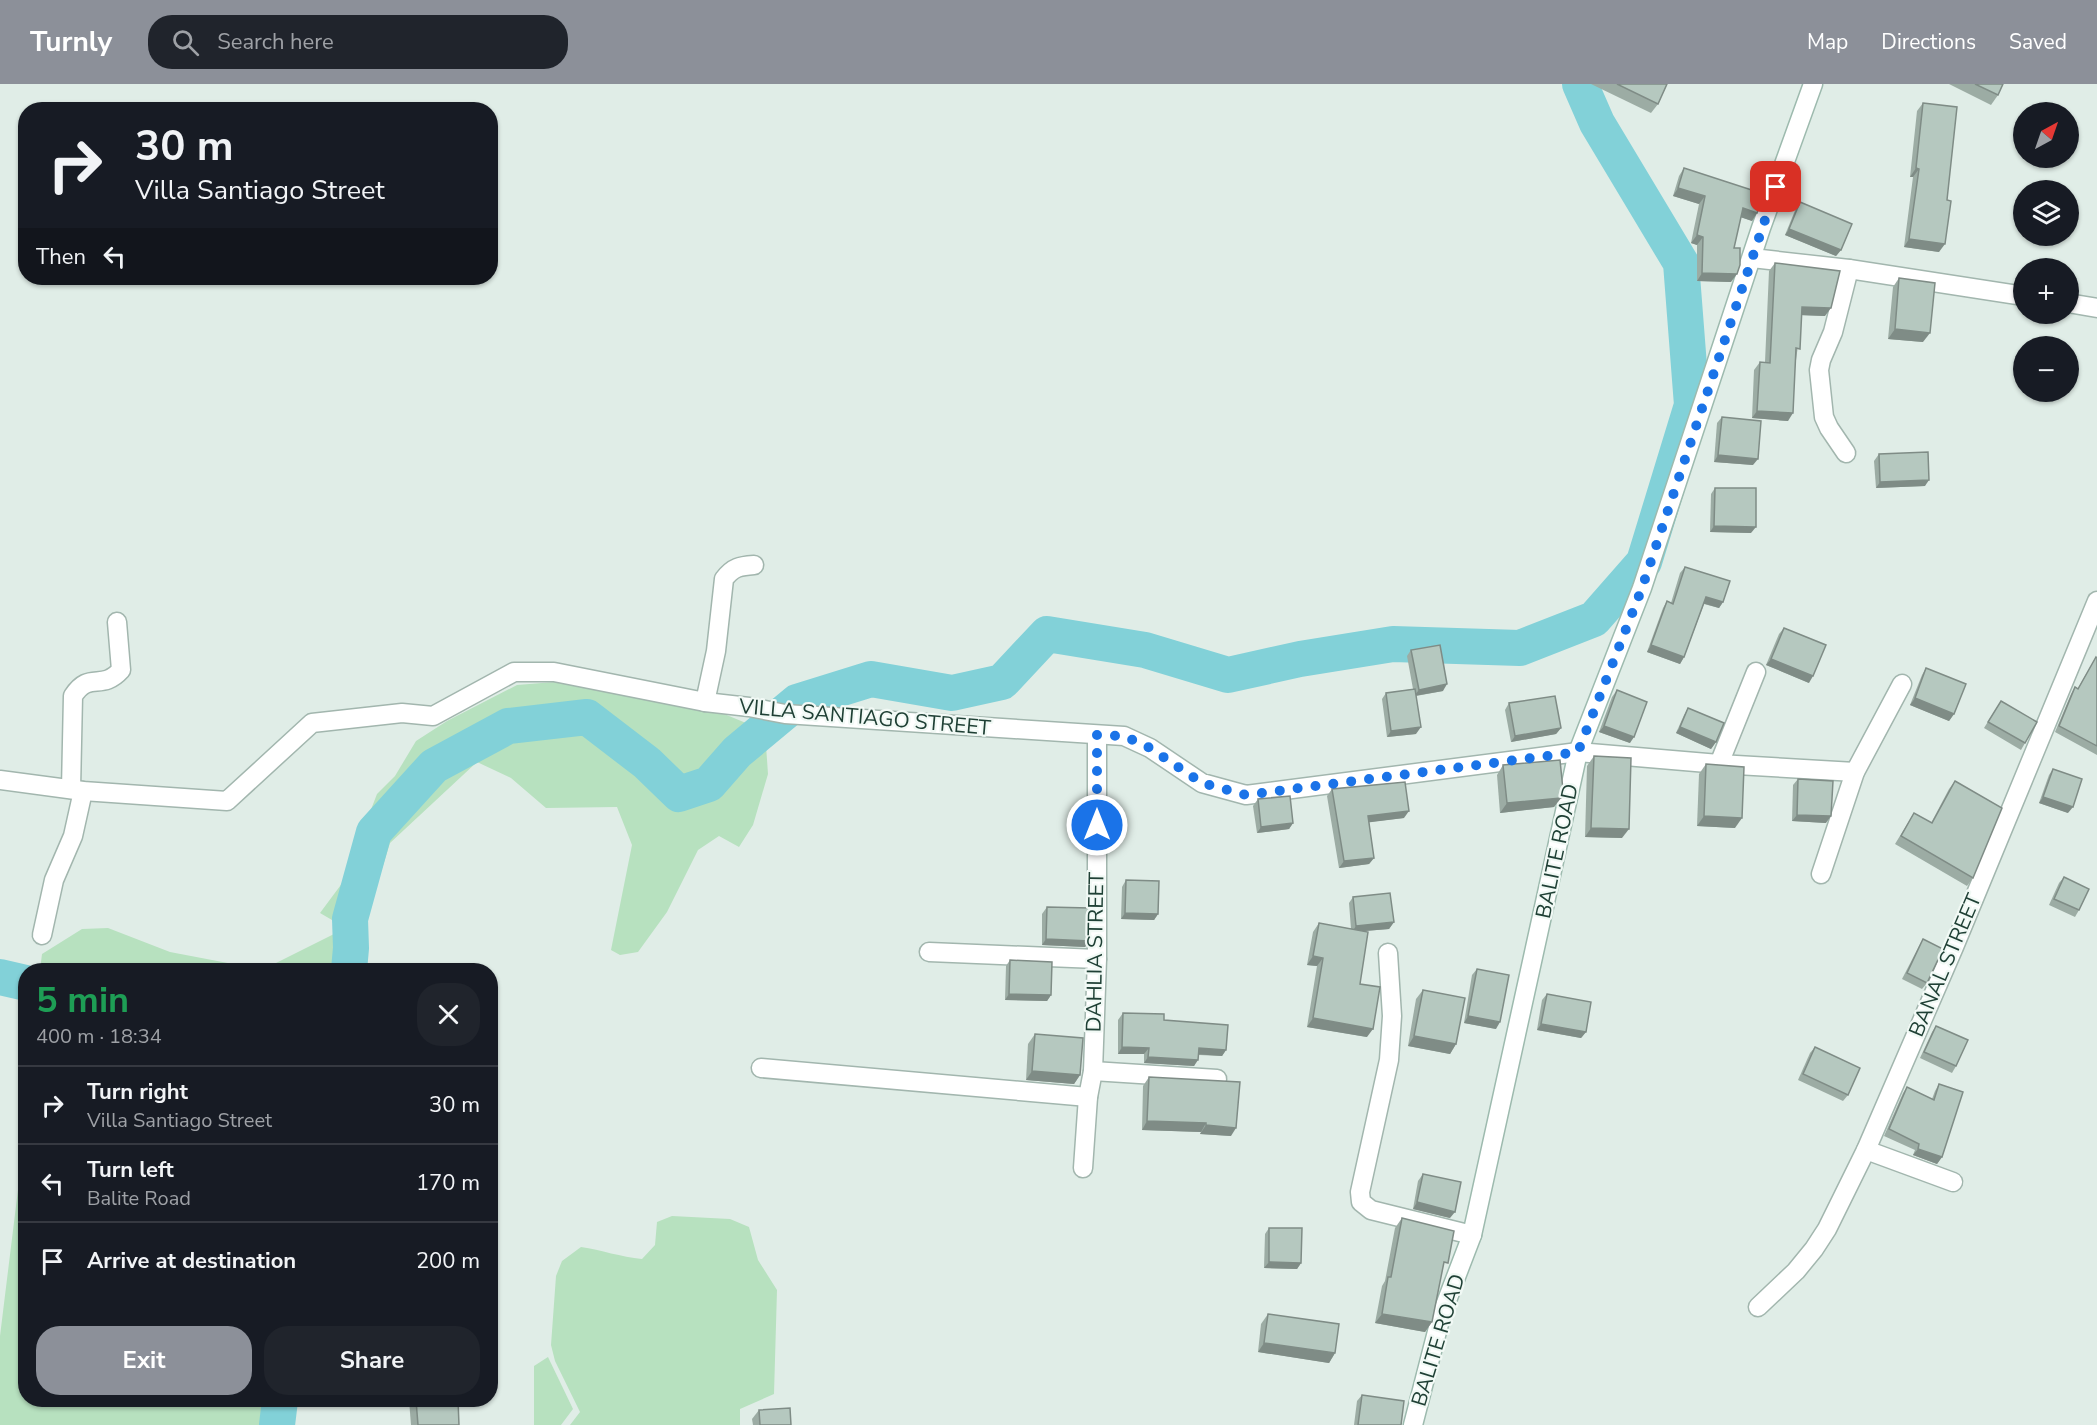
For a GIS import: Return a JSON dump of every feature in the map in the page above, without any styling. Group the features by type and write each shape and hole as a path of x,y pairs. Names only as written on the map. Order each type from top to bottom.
{"street":[{"name":"BALITE ROAD","path":"1413,1425 1441,1316 1472,1235 1578,752 1642,588 1752,258 1813,84"},
{"path":"1752,258 1849,269 2013,294"},
{"path":"1846,453 1824,417 1819,370 1833,332 1849,269"},
{"path":"2079,305 2097,308"},
{"path":"705,702 716,651 724,579 731,570 754,565"},
{"name":"BANAL STREET","path":"1758,1307 1796,1271 1814,1249 1827,1229 1866,1150 1954,947 2097,601"},
{"path":"42,935 54,880 73,836 77,790 73,696 80,686 90,681 106,681 114,678 121,670 117,622"},
{"name":"VILLA SANTIAGO STREET","path":"0,780 77,790 227,801 312,723 402,713 433,716 514,672 554,672 705,702 785,714 1124,736 1150,748 1202,783 1246,795 1578,752 1719,764 1855,772"},
{"path":"1719,764 1756,672"},
{"path":"1821,874 1855,772 1902,684"},
{"name":"DAHLIA STREET","path":"1083,1168 1088,1097 1093,1071 1097,959 1097,735"},
{"path":"929,952 1097,959"},
{"path":"1388,953 1391,1035 1389,1060 1360,1192 1361,1202 1371,1210 1472,1235"},
{"path":"761,1068 1088,1097"},
{"path":"1093,1071 1217,1079"},
{"path":"1866,1150 1953,1182"}],"green space":[{"path":"554,682 717,711 765,731 768,774 753,825 739,847 719,836 698,850 667,912 638,952 620,955 611,950 632,845 617,807 546,808 511,778 477,762 390,843 371,904 364,904 362,914 332,920 320,913 343,882 377,794 395,776 416,741 447,721 517,685"},
{"path":"108,928 170,952 228,963 41,963 42,954 82,929"},
{"path":"361,930 359,963 276,963 338,932"},
{"path":"18,1190 18,1407 292,1407 291,1425 0,1425 0,1336"},
{"path":"672,1216 730,1219 749,1227 758,1260 777,1290 774,1394 740,1409 740,1425 570,1425 580,1412 555,1361 551,1345 556,1276 562,1261 581,1247 642,1259 655,1245 657,1222"},
{"path":"548,1357 573,1409 561,1425 534,1425 534,1366"}],"building":[{"path":"1617,84 1667,84 1658,104"},
{"path":"1975,84 2003,84 1998,95"},
{"path":"1923,103 1957,107 1947,200 1951,201 1945,244 1909,239 1919,169 1916,168"},
{"path":"1684,168 1764,194 1757,213 1743,208 1734,248 1740,248 1740,265 1737,274 1702,273 1703,237 1697,235 1705,196 1678,188"},
{"path":"1800,202 1852,224 1841,250 1789,229"},
{"path":"1775,263 1840,271 1831,308 1802,307 1800,349 1796,348 1793,413 1757,411 1760,362 1770,363"},
{"path":"1899,278 1935,283 1930,333 1895,329"},
{"path":"1722,417 1761,421 1758,459 1718,455"},
{"path":"1928,452 1929,480 1880,482 1879,454"},
{"path":"1715,488 1756,488 1756,527 1714,526"},
{"path":"1685,567 1730,581 1723,602 1706,597 1684,657 1651,645 1667,601 1673,604"},
{"path":"1784,628 1826,645 1813,676 1771,659"},
{"path":"1440,645 1447,684 1419,690 1411,650"},
{"path":"2096,657 2097,746 2059,726 2075,687 2078,689"},
{"path":"1926,668 1966,684 1954,714 1915,698"},
{"path":"1415,689 1421,727 1391,731 1386,693"},
{"path":"1617,690 1647,702 1634,737 1604,726"},
{"path":"1555,696 1561,728 1515,736 1509,703"},
{"path":"2001,701 2037,722 2025,743 1988,722"},
{"path":"1688,708 1724,723 1716,742 1680,727"},
{"path":"1594,756 1631,758 1629,829 1591,828"},
{"path":"1560,760 1563,790 1561,798 1507,803 1503,765"},
{"path":"1706,764 1744,767 1742,818 1704,816"},
{"path":"2053,769 2082,779 2073,807 2043,797"},
{"path":"1798,779 1833,781 1831,816 1797,815"},
{"path":"1955,781 2002,808 1973,878 1901,836 1914,813 1932,823"},
{"path":"1405,782 1409,811 1368,816 1374,858 1344,861 1332,789"},
{"path":"1290,796 1293,823 1261,827 1258,799"},
{"path":"2064,877 2089,889 2079,910 2054,899"},
{"path":"1126,880 1159,881 1158,914 1125,913"},
{"path":"1390,893 1394,922 1356,926 1353,897"},
{"path":"1047,907 1090,908 1090,941 1046,939"},
{"path":"1319,923 1368,932 1360,984 1380,987 1373,1029 1313,1018 1323,958 1313,956"},
{"path":"1923,939 1943,949 1927,983 1907,973"},
{"path":"1010,960 1052,962 1051,995 1009,994"},
{"path":"1477,969 1509,975 1500,1022 1468,1016"},
{"path":"1423,990 1465,998 1456,1044 1414,1036"},
{"path":"1547,994 1591,1002 1586,1032 1541,1024"},
{"path":"1123,1013 1164,1014 1164,1020 1228,1025 1226,1050 1199,1048 1198,1060 1148,1057 1149,1048 1122,1047"},
{"path":"1936,1026 1968,1040 1956,1066 1924,1052"},
{"path":"1035,1034 1083,1038 1080,1075 1032,1071"},
{"path":"1815,1047 1860,1068 1848,1095 1803,1074"},
{"path":"1149,1077 1240,1082 1236,1128 1206,1125 1206,1123 1147,1121"},
{"path":"1939,1084 1963,1092 1942,1157 1918,1149 1919,1144 1889,1129 1907,1087 1934,1100"},
{"path":"1423,1174 1461,1182 1455,1212 1417,1202"},
{"path":"1402,1218 1454,1231 1448,1263 1444,1262 1432,1322 1382,1314"},
{"path":"1269,1228 1302,1228 1301,1263 1269,1262"},
{"path":"1268,1314 1339,1324 1335,1353 1264,1343"},
{"path":"1362,1395 1404,1401 1401,1425 1358,1425"},
{"path":"417,1407 458,1407 459,1425 418,1425"},
{"path":"790,1408 791,1425 760,1425 759,1410"}],"waterway":[{"path":"350,963 350,919 374,832 434,766 508,726 587,717 647,763 679,794 709,784 737,752 797,702 871,679 952,693 1002,682 1047,634 1145,650 1228,675 1300,659 1393,644 1520,648 1594,619 1644,562 1692,405 1681,263 1597,123 1580,84"},
{"path":"0,977 18,981"},
{"path":"277,1425 279,1407"}],"route":[{"path":"1097,825 1097,735 1124,736 1150,748 1202,783 1246,795 1578,752 1642,588 1776,187"}]}
